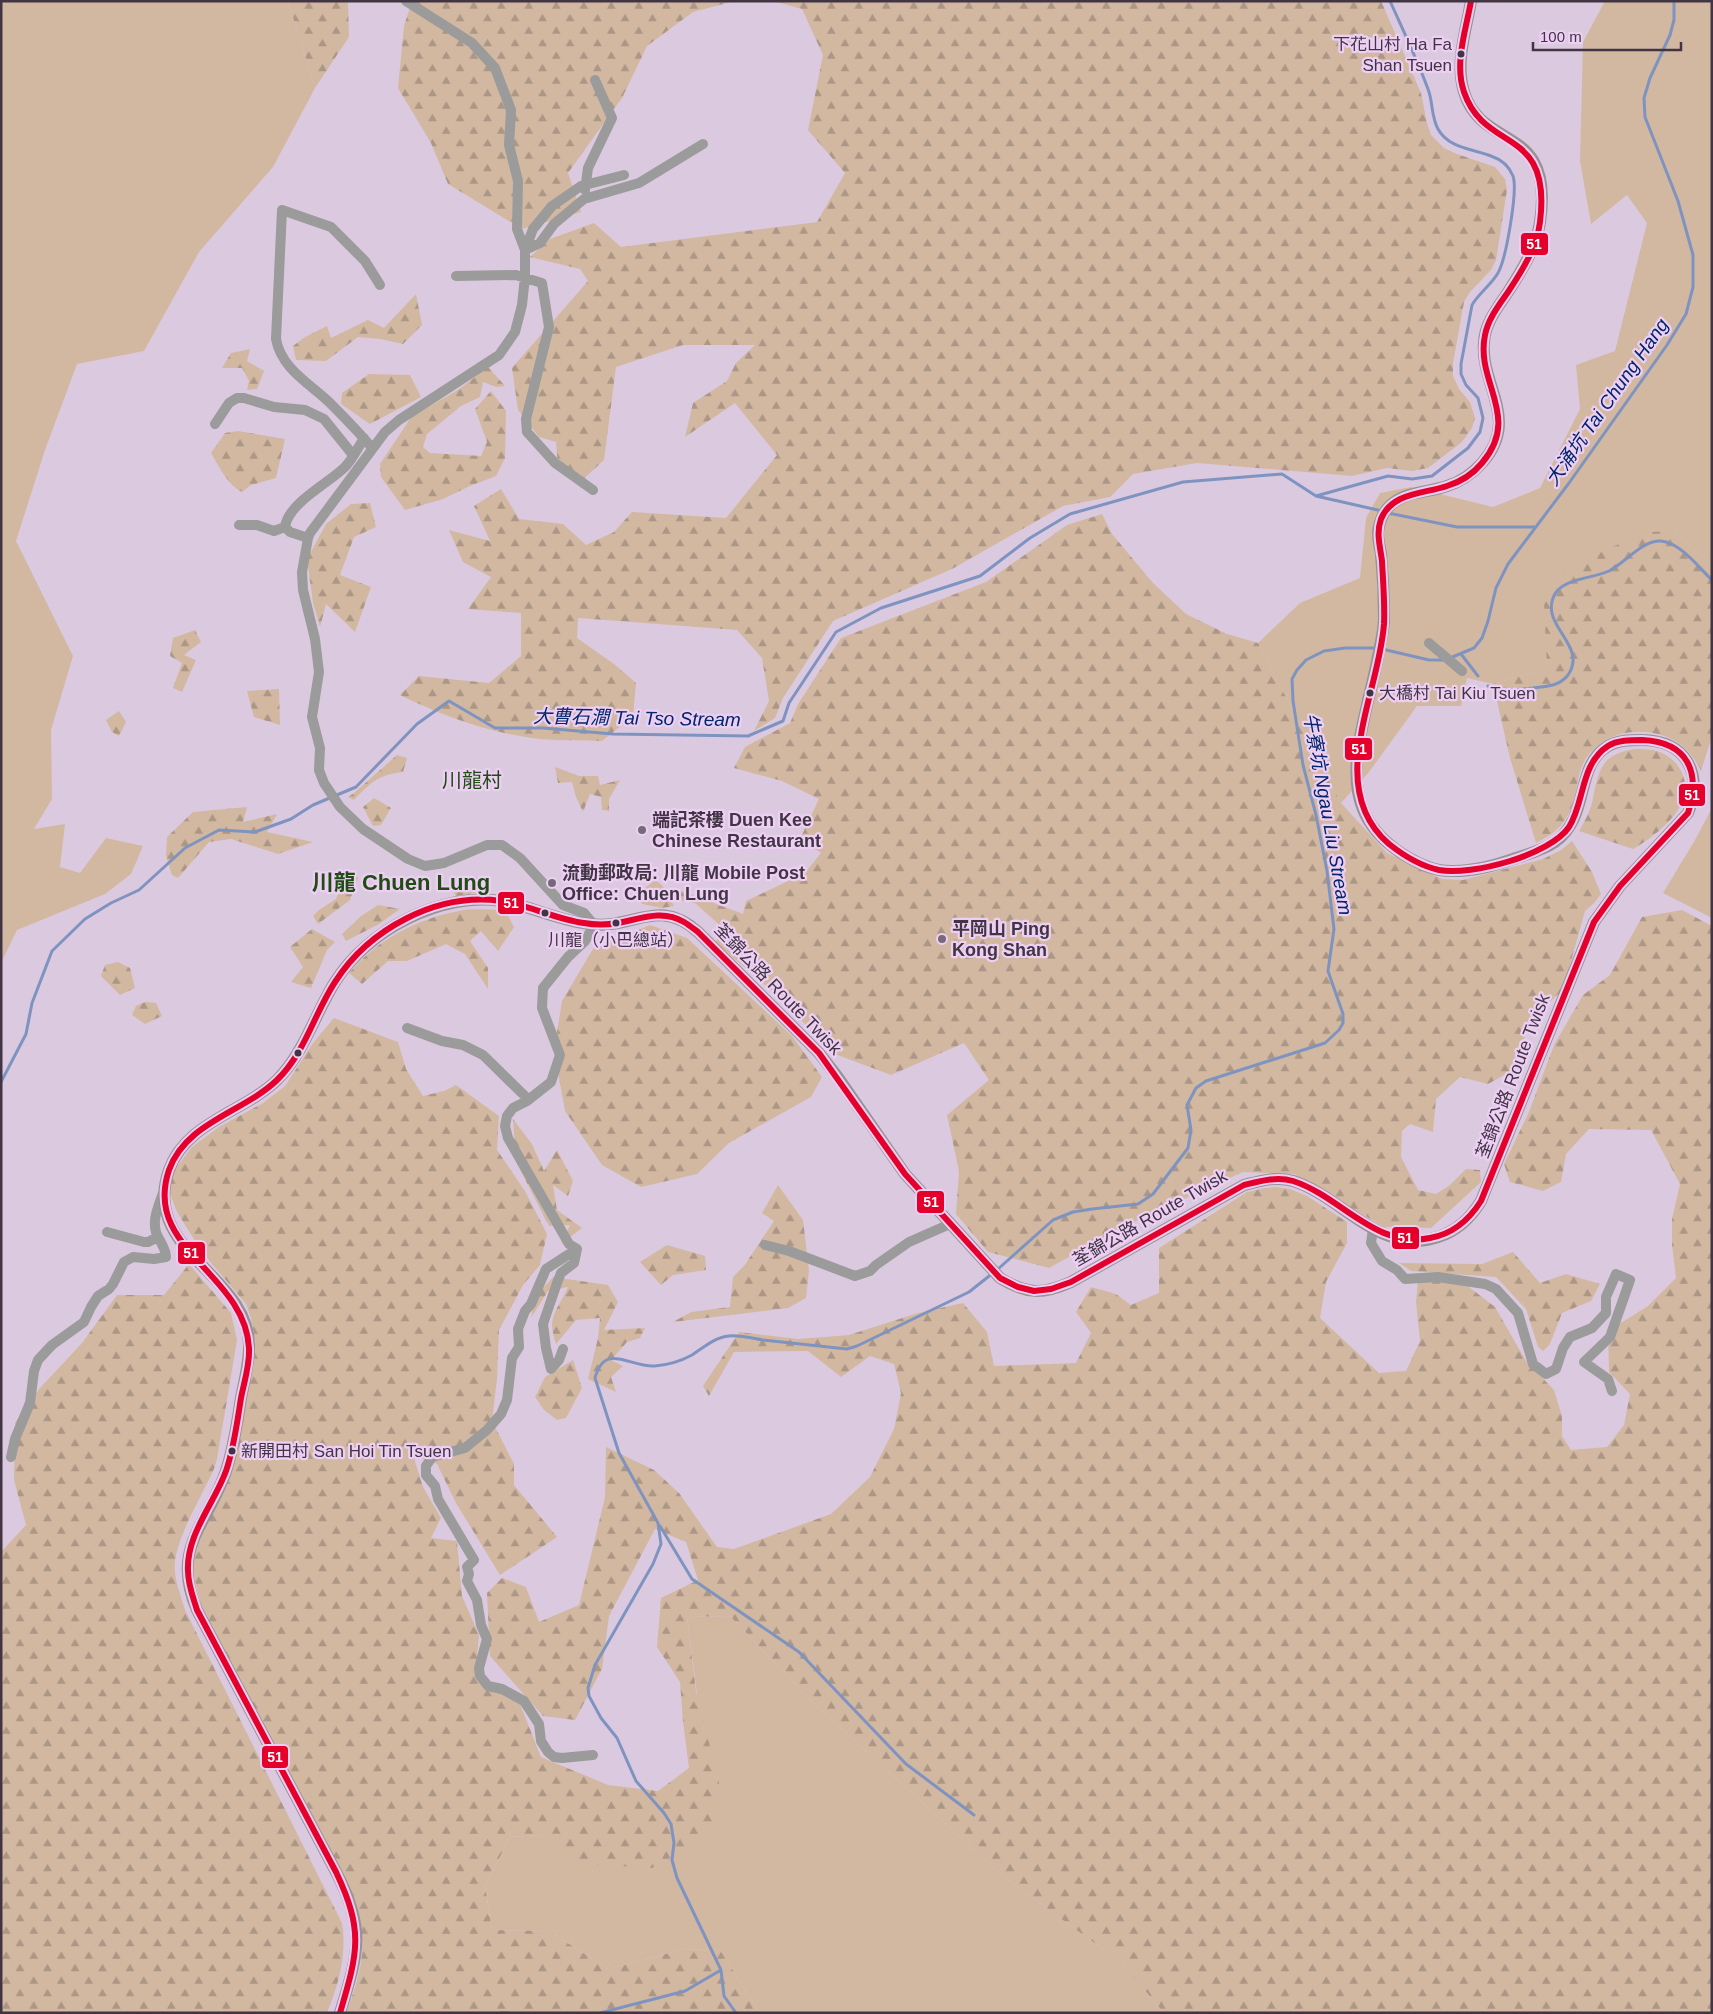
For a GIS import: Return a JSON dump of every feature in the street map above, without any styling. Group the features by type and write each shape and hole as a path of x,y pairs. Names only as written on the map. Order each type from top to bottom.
{"main road":[{"name":"荃錦公路 Route Twisk","path":"340,2013 357,1952 355,1923 348,1899 339,1876 197,1610 189,1586 188,1558 193,1538 222,1480 232,1451 249,1358 249,1336 246,1322 238,1307 185,1247 173,1230 167,1212 166,1185 172,1162 188,1141 202,1129 262,1093 279,1078 298,1053 327,995 343,970 363,950 392,929 434,907 453,902 479,899 508,902 575,922 594,925 621,923 647,916 664,914 676,918 693,928 819,1053 905,1174 1000,1278 1015,1287 1031,1291 1058,1288 1100,1267 1244,1185 1263,1180 1278,1179 1292,1181 1310,1189 1373,1229 1396,1239 1425,1241 1442,1236 1456,1229 1477,1208 1495,1171 1594,922 1620,886 1688,813 1694,799 1695,788 1693,774 1688,764 1670,746 1648,740 1620,742 1606,748 1595,757 1588,770 1579,808 1572,824 1562,835 1549,845 1500,863 1454,872 1422,865 1393,847 1379,836 1367,819 1360,803 1355,779 1358,748 1378,659 1384,619 1382,556 1378,533 1380,522 1384,512 1393,503 1407,495 1444,488 1463,479 1485,460 1493,445 1498,430 1498,407 1484,356 1486,332 1495,311 1530,253 1540,221 1542,192 1540,176 1535,162 1523,147 1487,124 1477,115 1469,104 1464,90 1461,57 1471,1"}],"street":[{"path":"406,1 472,43 495,68 511,110 509,145 518,180 516,229 524,250 525,277 522,305 514,332 499,355 399,420 372,448 308,538 302,572 303,590 306,609 314,634 319,672 312,717 320,748 320,770 324,783 340,807 363,829 408,859 425,866 444,863 487,846 502,845 520,858 563,905 584,913 594,925 585,941 568,957 543,988 542,1008 560,1055 551,1082 513,1108 507,1116 505,1126 508,1138 569,1244 578,1249"},
{"path":"584,199 588,168 612,118 595,80"},
{"path":"524,250 540,243 554,224 584,199 639,182 703,144"},
{"path":"524,250 533,228 552,206 581,186 624,175"},
{"path":"372,448 330,403 289,366 277,346 282,210 331,227 365,261 380,285"},
{"path":"456,276 507,275 525,277 542,283 550,326 526,419 527,432 555,463 593,490"},
{"path":"215,424 229,403 237,398 244,398 274,407 305,410 324,419 353,455"},
{"path":"285,527 286,522 304,499 343,469 364,438"},
{"path":"239,525 257,525 274,531 285,527"},
{"path":"285,527 290,532 308,538"},
{"path":"1429,643 1462,671"},
{"path":"408,1028 442,1041 463,1045 483,1055 528,1099"},
{"path":"11,1457 15,1438 30,1403 34,1371 38,1360 52,1345 84,1322 98,1296 113,1284 124,1262 133,1257 154,1259 166,1257 166,1250 155,1229 155,1220 166,1185"},
{"path":"764,1245 789,1251 856,1276 870,1271 909,1242 950,1224"},
{"path":"1373,1229 1371,1243 1374,1249 1382,1261 1397,1270 1405,1279 1438,1277 1485,1284 1496,1289 1518,1313 1533,1364 1546,1374 1556,1369 1563,1348 1570,1338 1592,1328 1606,1313 1606,1298 1616,1274 1630,1280 1610,1337 1584,1362 1608,1379 1612,1391"},
{"path":"107,1232 144,1242 158,1237"},
{"path":"563,1349 559,1360 551,1369 546,1348 544,1324 556,1283 561,1273 574,1263 578,1249"},
{"path":"578,1249 546,1269 531,1304 525,1311 518,1329 519,1347 512,1358 507,1400 501,1414 493,1424 465,1448 432,1457 426,1466 426,1475 436,1486 438,1499 474,1560 467,1567 467,1581 478,1600 481,1625 487,1639 479,1668 480,1676 488,1686 502,1689 524,1702 539,1724 541,1742 554,1757 593,1755"}],"green space":[{"path":"1,1 288,1 315,88 273,167 199,252 144,351 77,364 45,450 16,541 73,656 51,730 52,799 34,829 65,824 60,867 80,873 106,838 143,846 131,874 105,894 17,930 1,963"},
{"path":"288,1 348,1 349,37 315,88"},
{"path":"412,1 735,1 693,12 647,46 622,98 568,173 581,212 522,229 448,184 431,143 398,88 404,26"},
{"path":"773,1 1381,1 1421,93 1431,135 1444,148 1495,167 1505,179 1507,190 1496,260 1491,270 1470,292 1464,302 1453,363 1453,376 1459,389 1470,402 1475,418 1472,428 1462,442 1428,468 1412,471 1387,468 1352,476 1197,463 1133,474 1110,497 1063,506 952,569 833,621 783,698 775,718 754,731 769,701 762,658 737,630 578,618 577,638 614,664 636,683 633,716 602,741 540,739 504,733 451,717 400,695 419,676 489,683 521,656 521,613 468,609 491,577 463,562 449,530 490,541 474,506 501,489 519,519 563,524 586,545 614,532 632,512 726,518 777,455 735,403 685,437 693,403 727,381 736,363 755,345 683,345 616,367 604,460 578,484 558,466 556,442 539,437 518,410 512,368 588,281 580,269 530,257 550,239 594,223 621,247 817,222 845,173 808,130 823,55 802,9"},
{"path":"1605,1 1712,1 1712,565 1674,531 1545,604 1547,668 1493,684 1467,678 1461,706 1417,706 1369,772 1341,803 1258,643 1300,603 1360,578 1366,518 1380,493 1411,487 1493,507 1540,488 1580,409 1576,365 1615,351 1647,223 1627,195 1591,224 1580,161 1583,42"},
{"path":"416,294 422,325 403,344 358,337 326,361 296,360 293,346 305,337 327,326 331,338 368,320 384,328"},
{"path":"250,349 247,361 264,371 257,389 247,390 249,381 242,368 222,368 231,353"},
{"path":"488,367 505,386 496,387 483,382 480,397 461,406 427,434 423,447 430,453 481,456 487,442 475,409 491,391 506,411 505,458 496,476 443,499 405,510 381,477 380,464 412,416 458,390"},
{"path":"369,374 410,375 421,397 370,424 341,404 342,393"},
{"path":"238,431 285,439 276,478 251,485 242,492 228,480 211,453 225,433"},
{"path":"370,503 376,527 354,537 340,575 371,587 355,632 326,604 320,627 313,603 307,559 326,524 351,504"},
{"path":"1102,514 1112,534 1153,583 1186,614 1227,634 1258,643 1341,803 1387,853 1442,879 1463,880 1543,859 1561,850 1572,841 1592,872 1601,894 1585,911 1563,990 1526,1023 1521,1066 1488,1084 1460,1077 1436,1099 1433,1132 1410,1124 1402,1131 1401,1157 1418,1190 1436,1194 1450,1185 1466,1169 1480,1170 1481,1182 1431,1228 1384,1227 1294,1174 1243,1172 1123,1227 1049,1268 988,1252 956,1214 959,1171 947,1115 989,1080 964,1043 891,1075 835,1054 772,991 715,942 724,929 695,903 682,901 680,894 682,891 743,914 746,901 805,873 821,853 800,839 819,799 782,781 734,768 745,747 790,723 798,704 841,638 986,582 1067,525"},
{"path":"1674,531 1712,565 1712,736 1701,771 1693,757 1682,746 1676,741 1661,735 1630,732 1608,739 1599,744 1584,761 1573,803 1563,823 1551,834 1536,843 1510,758 1493,684 1547,668 1544,604 1560,573 1614,546 1651,532"},
{"path":"195,630 201,642 184,655 196,660 182,692 173,688 182,663 170,656 173,638"},
{"path":"279,689 280,725 254,717 247,691"},
{"path":"119,711 126,722 119,736 112,732 106,720"},
{"path":"1634,749 1657,751 1677,764 1684,778 1685,793 1683,801 1671,820 1633,849 1579,831 1589,811 1597,779 1603,765 1615,755"},
{"path":"397,755 407,758 403,772 381,777 365,788 354,800 348,797 354,793"},
{"path":"555,767 579,776 598,776 600,785 620,780 609,799 609,811 602,810 601,797 590,794 583,812 572,782 558,783"},
{"path":"374,798 391,808 381,825 373,826 363,807"},
{"path":"247,807 243,822 277,814 267,832 313,842 278,854 231,839 209,842 178,878 172,875 166,856 167,837 193,812"},
{"path":"1712,808 1712,918 1663,893"},
{"path":"337,871 358,877 350,900 318,924 313,916 336,899 342,886 338,880"},
{"path":"455,877 477,877 488,891 456,896 452,889"},
{"path":"655,880 662,885 674,906 662,908 642,904 640,892"},
{"path":"378,905 400,909 379,924 346,941 342,934 361,916"},
{"path":"464,910 505,910 514,927 498,951 481,931 470,941 488,968 488,989 465,954 446,944 407,961 388,961 362,984 349,973 360,961 385,941 413,925 428,919"},
{"path":"1682,910 1712,926 1712,2013 1164,2013 1122,1963 1005,1878 806,1696 730,1616 687,1617 696,1691 719,1782 716,1833 652,1868 586,1864 541,1835 510,1837 485,1886 492,1930 549,1931 608,1969 685,1949 720,1950 760,2013 346,2013 356,1986 362,1957 362,1937 358,1918 351,1900 201,1604 195,1583 194,1564 196,1549 237,1453 255,1340 246,1304 202,1252 177,1212 170,1194 168,1178 192,1147 219,1127 263,1103 285,1086 313,1043 334,1018 398,1042 406,1069 423,1096 444,1091 456,1085 499,1116 497,1150 525,1191 547,1234 540,1265 523,1285 499,1330 497,1379 492,1421 514,1464 514,1485 557,1537 500,1575 456,1503 437,1464 413,1455 423,1487 441,1518 431,1538 457,1541 462,1596 479,1635 475,1678 520,1704 541,1757 608,1785 658,1791 689,1768 680,1682 657,1647 661,1598 698,1580 686,1542 655,1529 609,1616 602,1669 575,1720 543,1716 490,1656 487,1593 502,1578 526,1587 539,1622 579,1605 605,1497 606,1447 654,1470 679,1493 717,1547 734,1549 831,1514 870,1477 894,1429 901,1393 894,1364 870,1356 841,1377 808,1351 734,1352 709,1396 703,1386 739,1332 798,1339 849,1335 918,1313 963,1303 987,1332 994,1366 1076,1363 1091,1333 1076,1312 1091,1287 1116,1294 1131,1305 1159,1293 1159,1248 1247,1192 1277,1187 1290,1189 1307,1196 1347,1222 1347,1243 1326,1282 1320,1318 1379,1373 1406,1371 1420,1341 1416,1302 1418,1280 1465,1284 1495,1307 1526,1361 1554,1390 1562,1416 1562,1436 1571,1450 1607,1447 1624,1425 1630,1394 1609,1372 1608,1331 1648,1306 1676,1278 1672,1245 1672,1219 1680,1184 1651,1130 1589,1129 1566,1154 1561,1182 1543,1191 1510,1182 1504,1164 1529,1112 1554,1045 1583,995 1610,975 1642,917"},
{"path":"650,925 687,938 792,1036 822,1077 811,1097 729,1143 697,1174 641,1187 602,1165 565,1111 554,1051 562,1001 593,949"},
{"path":"312,929 335,942 327,950 311,988 291,982 303,967 290,947"},
{"path":"118,962 130,968 135,988 120,995 101,976 105,965"},
{"path":"145,1002 156,1003 162,1016 145,1024 132,1015 136,1006"},
{"path":"513,1119 532,1144 544,1171 557,1150 573,1181 568,1196 553,1185 557,1210 582,1228 561,1244 570,1225 549,1226 516,1162"},
{"path":"778,1185 803,1220 809,1271 806,1298 788,1308 673,1322 691,1312 730,1307 733,1277 744,1266 774,1221 762,1213"},
{"path":"667,1245 705,1256 706,1270 673,1275 661,1285 640,1262"},
{"path":"1513,1252 1540,1283 1566,1274 1600,1284 1591,1301 1562,1313 1550,1344 1543,1351 1538,1347 1526,1309 1496,1277 1411,1271 1399,1263 1482,1264"},
{"path":"189,1264 231,1313 237,1340 217,1459 181,1538 175,1561 176,1580 185,1610 342,1923 343,1958 341,1969 327,2013 1,2013 1,1552 26,1525 14,1480 15,1423 40,1388 82,1343 117,1295 164,1295"},
{"path":"553,1277 608,1285 618,1302 604,1330 645,1328 640,1338 627,1342 611,1360 623,1366 611,1377 616,1392 588,1379 598,1338 600,1318 576,1320 556,1344 552,1327 554,1314 568,1287 548,1291 531,1318 535,1297"},
{"path":"573,1360 582,1388 566,1418 557,1420 544,1410 535,1397 545,1377"},
{"path":"730,1616 806,1696 1005,1878 1122,1963 1164,2013 760,2013 720,1950 685,1949 608,1969 549,1931 492,1930 485,1886 510,1837 541,1835 587,1864 715,1833 687,1617"}],"waterway":[{"path":"1316,496 1388,476 1412,479 1432,476 1468,448 1480,432 1483,418 1478,398 1466,385 1461,374 1461,364 1472,305 1498,273 1501,265 1513,210 1513,176 1507,166 1498,159 1454,144 1442,135 1436,124 1430,94 1424,78 1390,1"},
{"name":"大涌坑 Tai Chung Hang","path":"1450,658 1474,648 1482,638 1496,588 1508,564 1569,483 1667,345 1686,314 1693,287 1693,255 1678,201 1645,117 1644,98 1650,78 1670,35 1674,20 1674,1"},
{"name":"大曹石澗 Tai Tso Stream","path":"1,1082 26,1034 32,1003 52,951 85,919 111,903 139,890 185,848 219,830 255,832 291,819 313,805 356,787 417,724 449,701 495,728 543,728 613,734 748,736 783,721 789,703 836,632 881,608 980,576 1030,538 1070,514 1183,482 1282,474 1316,496 1382,511"},
{"name":"大曹石澗 Tai Tso Stream","path":"1388,513 1457,527 1536,527"},
{"path":"1488,686 1528,689 1552,685 1565,678 1573,665 1573,655 1558,627 1551,608 1557,591 1569,583 1609,571 1647,544 1661,541 1676,546 1712,580"},
{"name":"牛寮坑 Ngau Liu Stream","path":"998,1269 1053,1220 1073,1212 1138,1204 1153,1194 1188,1148 1191,1130 1187,1105 1196,1088 1206,1081 1325,1043 1339,1030 1343,1023 1343,1014 1328,971 1334,929 1327,871 1316,815 1303,765 1293,701 1292,679 1306,660 1324,651 1345,648 1376,648"},
{"name":"牛寮坑 Ngau Liu Stream","path":"1382,649 1429,660 1444,660"},
{"path":"1461,654 1478,676"},
{"name":"牛寮坑 Ngau Liu Stream","path":"736,2013 724,1996 721,1970 677,1878 672,1860 674,1843 671,1824 664,1813 636,1781 617,1738 601,1718 589,1696 588,1688 595,1665 653,1564 661,1544 658,1523 619,1453 595,1378 599,1367 605,1361 612,1358 646,1366 664,1365 688,1357 714,1341 729,1336 847,1349 857,1346 969,1292 993,1273"},
{"path":"660,1526 692,1579 799,1652 906,1764 974,1815"},
{"path":"600,2013 685,1991 721,1970"},
{"path":"500,2013 508,2013"}],"transit line":[{"name":"51","path":"340,2013 351,1974 355,1942 351,1910 345,1892 197,1610 190,1586 188,1571 191,1545 229,1462 248,1367 249,1348 243,1322 231,1300 181,1241 170,1221 165,1197 169,1170 177,1154 188,1140 217,1119 264,1091 277,1080 295,1058 335,982 349,963 366,946 386,931 407,918 429,909 453,902 477,900 511,903 573,921 592,924 614,924 651,916 668,916 684,922 698,932 819,1053 905,1174 1000,1278 1018,1287 1034,1291 1051,1289 1071,1282 1244,1185 1262,1181 1281,1179 1293,1181 1311,1188 1375,1229 1392,1236 1410,1239 1430,1238 1453,1230 1466,1220 1481,1201 1594,922 1620,886 1688,813 1693,785 1687,762 1680,753 1670,746 1642,740 1616,743 1608,746 1592,763 1574,817 1569,827 1559,837 1545,846 1509,861 1471,870 1453,871 1439,870 1426,866 1389,844 1370,821 1360,794 1357,765 1359,750 1380,652 1384,624 1382,561 1379,545 1381,519 1386,510 1401,499 1447,486 1466,477 1482,463 1493,446 1498,430 1498,415 1486,369 1485,335 1494,312 1528,258 1536,241 1540,222 1541,191 1536,169 1527,155 1486,125 1474,111 1464,92 1460,70 1464,35 1471,1"}],"place":[{"name":"下花山村 Ha Fa Shan Tsuen","path":"1461,54"},
{"name":"大橋村 Tai Kiu Tsuen","path":"1370,693"},
{"name":"端記茶樓 Duen Kee Chinese Restaurant","path":"642,830"},
{"name":"流動郵政局: 川龍 Mobile Post Office: Chuen Lung","path":"552,883"},
{"name":"川龍（小巴總站）","path":"616,923"},
{"name":"平岡山 Ping Kong Shan","path":"942,939"},
{"name":"新開田村 San Hoi Tin Tsuen","path":"232,1451"}],"district":[{"name":"川龍村","path":"472,780"},
{"name":"川龍 Chuen Lung","path":"401,882"}]}
